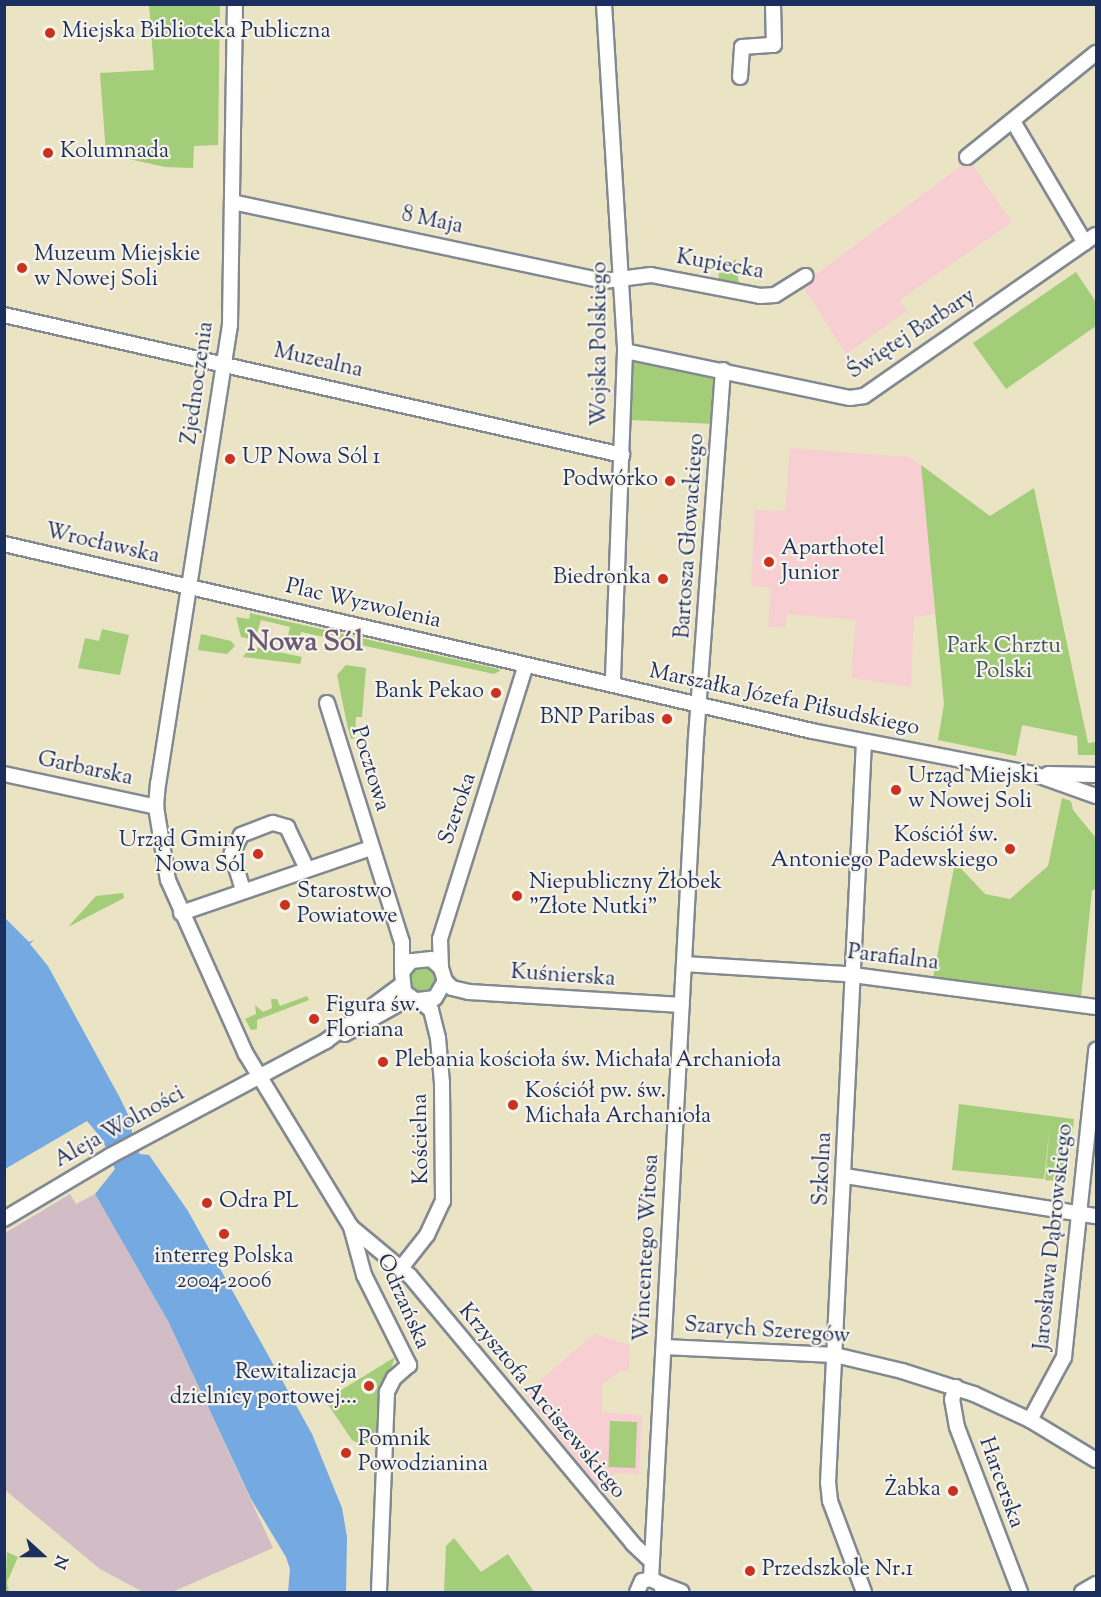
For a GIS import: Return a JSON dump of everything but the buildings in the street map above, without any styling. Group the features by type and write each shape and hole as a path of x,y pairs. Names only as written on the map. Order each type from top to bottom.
{"street":[{"name":"Zjednoczenia","path":"156,807 230,325 235,4"},
{"name":"Wojska Polskiego","path":"604,4 623,279 625,351 613,684"},
{"path":"740,77 742,47 774,45 773,4"},
{"path":"967,158 1014,123 1096,53"},
{"path":"1014,123 1091,239"},
{"name":"8 Maja","path":"232,202 604,281 623,279"},
{"name":"Świętej Barbary","path":"625,351 850,398 864,396 1091,239"},
{"name":"Kupiecka","path":"623,279 651,275 760,296 775,295 806,276"},
{"name":"Muzealna","path":"4,315 225,363 622,455"},
{"name":"Bartosza Głowackiego","path":"699,705 723,370"},
{"name":"Wrocławska","path":"4,544 190,586"},
{"name":"Plac Wyzwolenia","path":"190,586 526,664"},
{"name":"Marszałka Józefa Piłsudskiego","path":"526,664 864,742 1034,774 1096,796"},
{"name":"Szeroka","path":"443,974 440,939 526,664"},
{"name":"Pocztowa","path":"327,703 402,942 402,978"},
{"name":"Wincentego Witosa","path":"658,1585 651,1561 699,705"},
{"name":"Szkolna","path":"864,742 828,1494 864,1593"},
{"name":"Garbarska","path":"4,774 156,807"},
{"name":"Marszałka Józefa Piłsudskiego","path":"1034,774 1096,775"},
{"name":"Odrzańska","path":"156,807 168,880 181,913 259,1077 351,1227 364,1275 409,1365 394,1378 387,1392 379,1593"},
{"path":"243,890 232,853 241,835 273,823 287,827 306,867"},
{"name":"Pocztowa","path":"181,913 306,867 372,848"},
{"path":"326,1041 372,1022 402,1002 418,1001 440,993 443,974 402,942"},
{"path":"326,1041 402,978 411,961 424,957"},
{"name":"Parafialna","path":"684,964 853,975 1096,1007"},
{"name":"Kuśnierska","path":"443,974 452,988 469,993 682,1005"},
{"path":"402,978 418,1001"},
{"name":"Kościelna","path":"401,1268 427,1235 443,1201 442,1083 438,1038 431,1010 418,1001"},
{"name":"Aleja Wolności","path":"4,1219 135,1142 326,1041"},
{"name":"Jarosława Dąbrowskiego","path":"1030,1420 1062,1364 1096,1050"},
{"path":"845,1176 1096,1216"},
{"name":"Odrzańska","path":"351,1227 401,1268"},
{"name":"Krzysztofa Arciszewskiego","path":"401,1268 627,1537 651,1561"},
{"name":"Szarych Szeregów","path":"664,1347 835,1355 956,1387 1030,1420 1096,1460"},
{"name":"Harcerska","path":"956,1387 952,1407 957,1427 1020,1593"},
{"path":"637,1593 642,1581 682,1593"},
{"path":"1082,1593 1096,1584"}],"shaded area":[{"path":"969,160 1012,222 904,297 900,301 907,311 846,354 802,285"},
{"path":"790,448 908,457 921,465 935,614 914,617 911,687 851,678 856,620 787,614 785,628 768,627 771,588 751,586 755,510 785,511"},
{"path":"70,1194 76,1204 95,1194 168,1321 273,1548 172,1592 143,1592 100,1569 5,1490 5,1233"},
{"path":"594,1334 630,1345 629,1371 621,1371 602,1384 602,1412 642,1415 639,1474 615,1473 598,1487 524,1394"}],"green space":[{"path":"149,5 220,5 218,145 194,146 193,168 165,167 106,154 100,73 154,70"},
{"path":"736,259 739,287 718,283 719,273"},
{"path":"1076,272 1096,302 1096,326 1006,389 973,343"},
{"path":"634,357 719,374 715,424 631,420"},
{"name":"Park Chrztu Polski","path":"921,465 990,516 1034,488 1088,743 1096,742 1096,755 1078,755 1077,736 1022,725 1016,756 938,740 944,704"},
{"path":"250,613 500,671 494,674 301,632 297,650 285,648 290,627 261,620 255,640 241,637 236,617 249,619"},
{"path":"102,629 129,635 120,675 78,668 85,638 99,641"},
{"path":"201,634 231,641 235,646 227,654 198,650"},
{"path":"251,646 302,657 300,664 243,657"},
{"path":"346,665 366,668 362,717 356,717 355,738 351,739 337,675"},
{"path":"1062,798 1071,801 1073,810 1096,838 1096,890 1092,890 1081,998 933,978 955,862 985,894 1010,899 1048,866"},
{"path":"123,893 124,898 68,927 96,896"},
{"path":"423,966 433,970 437,980 433,990 423,994 413,990 409,980 413,970"},
{"path":"307,996 309,1000 257,1020 257,1029 251,1030 245,1019 256,1014 255,1005 263,1012 272,1008 271,999 277,999 280,1006"},
{"path":"959,1104 1074,1119 1067,1182 1045,1180 1050,1124 1044,1179 952,1170"},
{"path":"395,1357 383,1392 378,1438 363,1446 352,1440 325,1400"},
{"path":"610,1421 637,1422 635,1468 608,1467"},
{"path":"454,1538 481,1572 508,1554 534,1592 444,1592 446,1546"},
{"path":"7,1552 18,1557 7,1582 9,1592 5,1590"}],"water":[{"path":"4,917 29,942 34,940 30,944 48,966 120,1098 131,1121 133,1146 140,1154 149,1155 188,1211 312,1434 342,1508 347,1537 346,1592 288,1592 290,1569 286,1557 251,1499 168,1321 95,1194 115,1169 102,1139 87,1121 5,1169"}],"place":[{"name":"Miejska Biblioteka Publiczna","path":"50,33"},
{"name":"Kolumnada","path":"48,153"},
{"name":"Muzeum Miejskie w Nowej Soli","path":"22,268"},
{"name":"UP Nowa Sól 1","path":"230,459"},
{"name":"Podwórko","path":"670,481"},
{"name":"Aparthotel Junior","path":"769,562"},
{"name":"Biedronka","path":"663,579"},
{"name":"Bank Pekao","path":"496,693"},
{"name":"BNP Paribas","path":"667,719"},
{"name":"Urząd Miejski w Nowej Soli","path":"896,790"},
{"name":"Kościół św. Antoniego Padewskiego","path":"1010,849"},
{"name":"Urząd Gminy Nowa Sól","path":"258,854"},
{"name":"Niepubliczny Żłobek \"Złote Nutki\"","path":"517,896"},
{"name":"Starostwo Powiatowe","path":"285,905"},
{"name":"Figura św. Floriana","path":"314,1019"},
{"name":"Plebania kościoła św. Michała Archanioła","path":"383,1062"},
{"name":"Kościół pw. św. Michała Archanioła","path":"513,1105"},
{"name":"Odra PL","path":"207,1203"},
{"name":"interreg Polska 2004-2006","path":"224,1234"},
{"name":"Rewitalizacja dzielnicy portowej...","path":"369,1386"},
{"name":"Pomnik Powodzianina","path":"346,1453"},
{"name":"Żabka","path":"953,1491"},
{"name":"Przedszkole Nr.1","path":"750,1571"}],"district":[{"name":"Nowa Sól","path":"305,643"}]}
